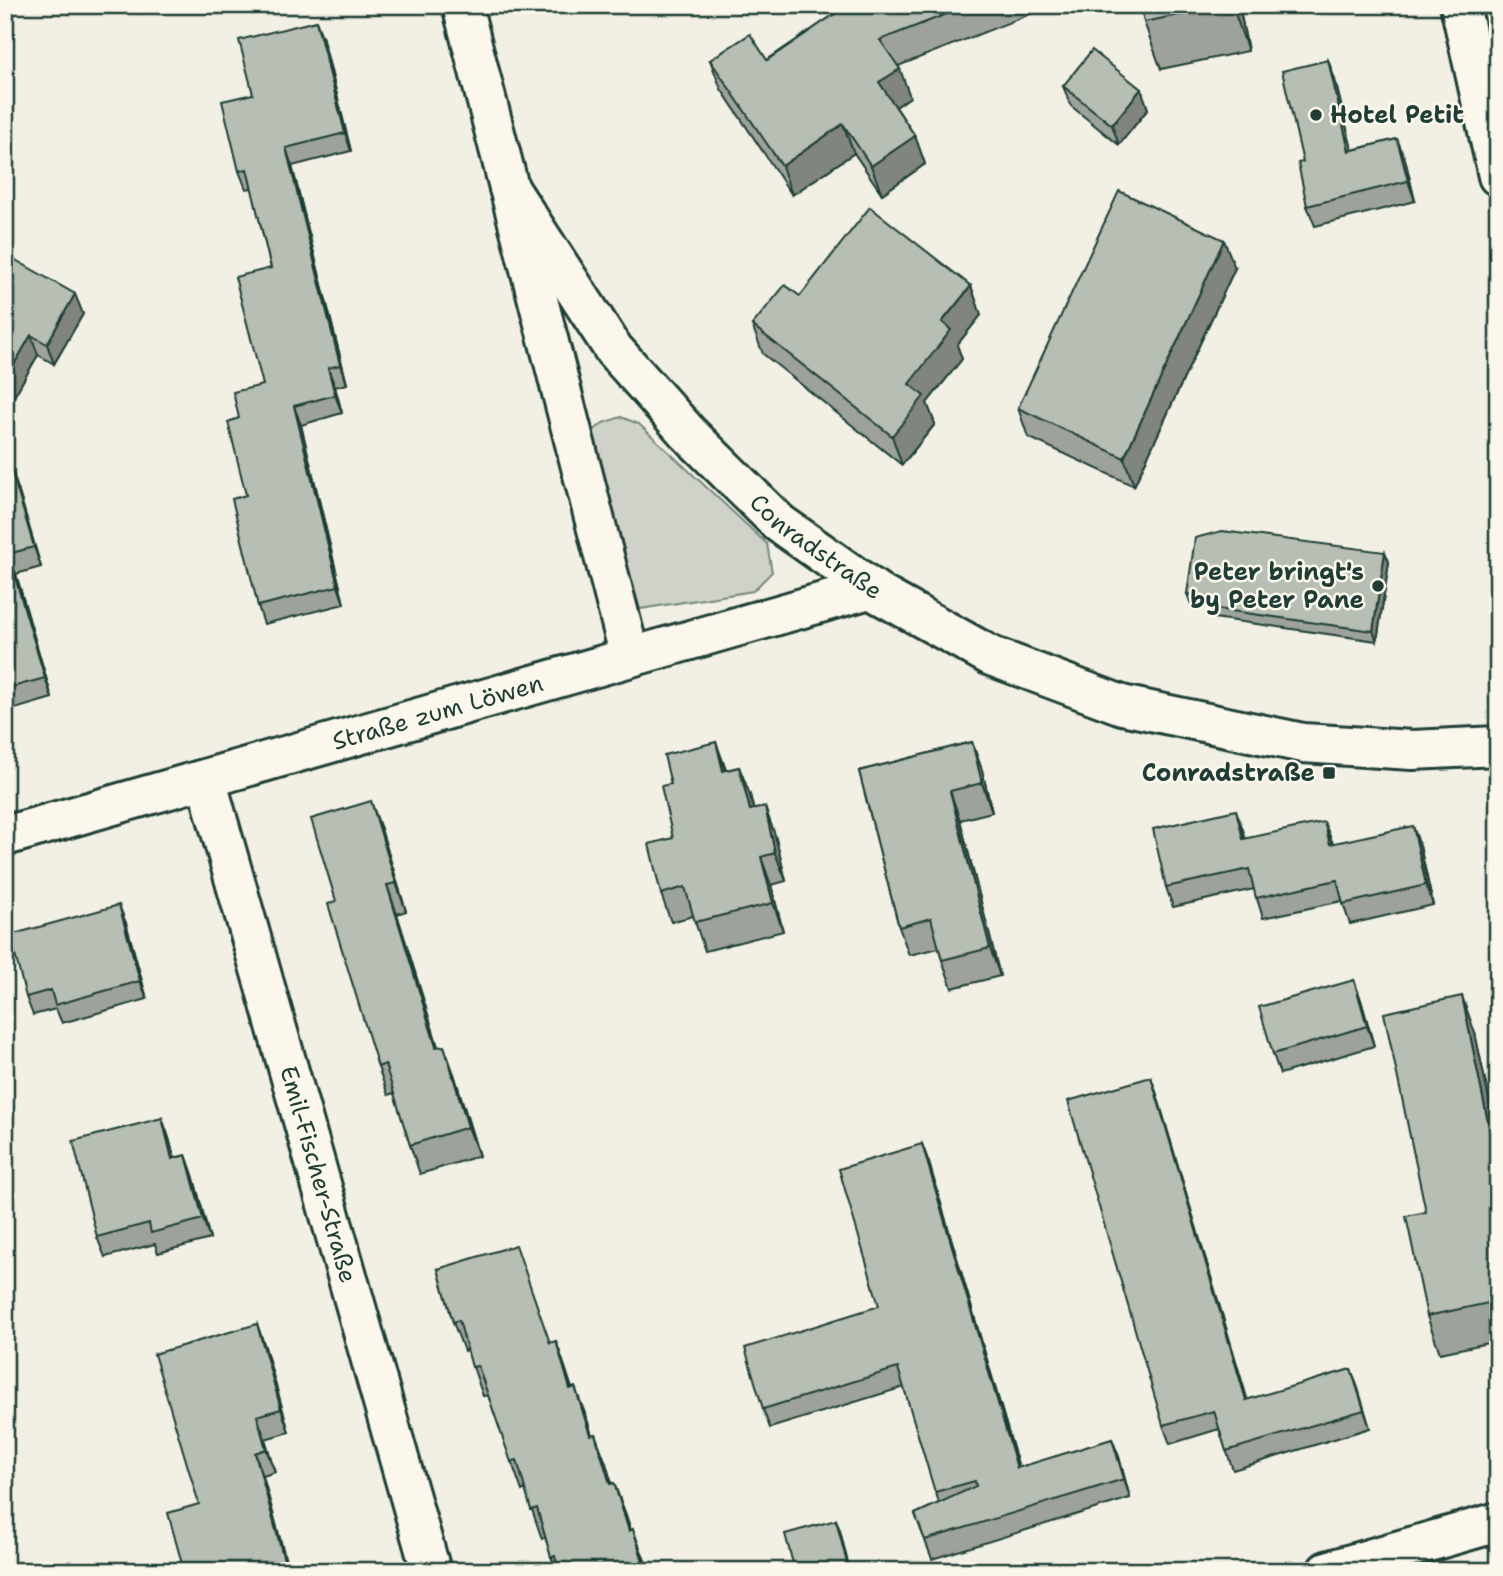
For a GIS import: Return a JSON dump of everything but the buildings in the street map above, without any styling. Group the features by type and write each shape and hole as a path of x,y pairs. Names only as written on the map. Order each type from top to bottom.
{"street":[{"name":"Conradstraße","path":"462,5 630,657"},
{"path":"1460,5 1498,176"},
{"name":"Conradstraße","path":"509,188 614,350 655,397 779,523 869,589 991,656 1122,705 1303,743 1412,750 1498,746"},
{"name":"Straße zum Löwen","path":"5,836 869,589"},
{"name":"Emil-Fischer-Straße","path":"206,779 432,1571"},
{"path":"1327,1571 1498,1522"}],"shaded area":[{"path":"621,417 639,424 767,544 772,572 753,591 640,609 592,449 592,432 603,423"}],"place":[{"name":"Hotel Petit","path":"1316,115"},
{"name":"Peter bringt's by Peter Pane","path":"1378,586"},
{"name":"Conradstraße","path":"1329,773"}]}
